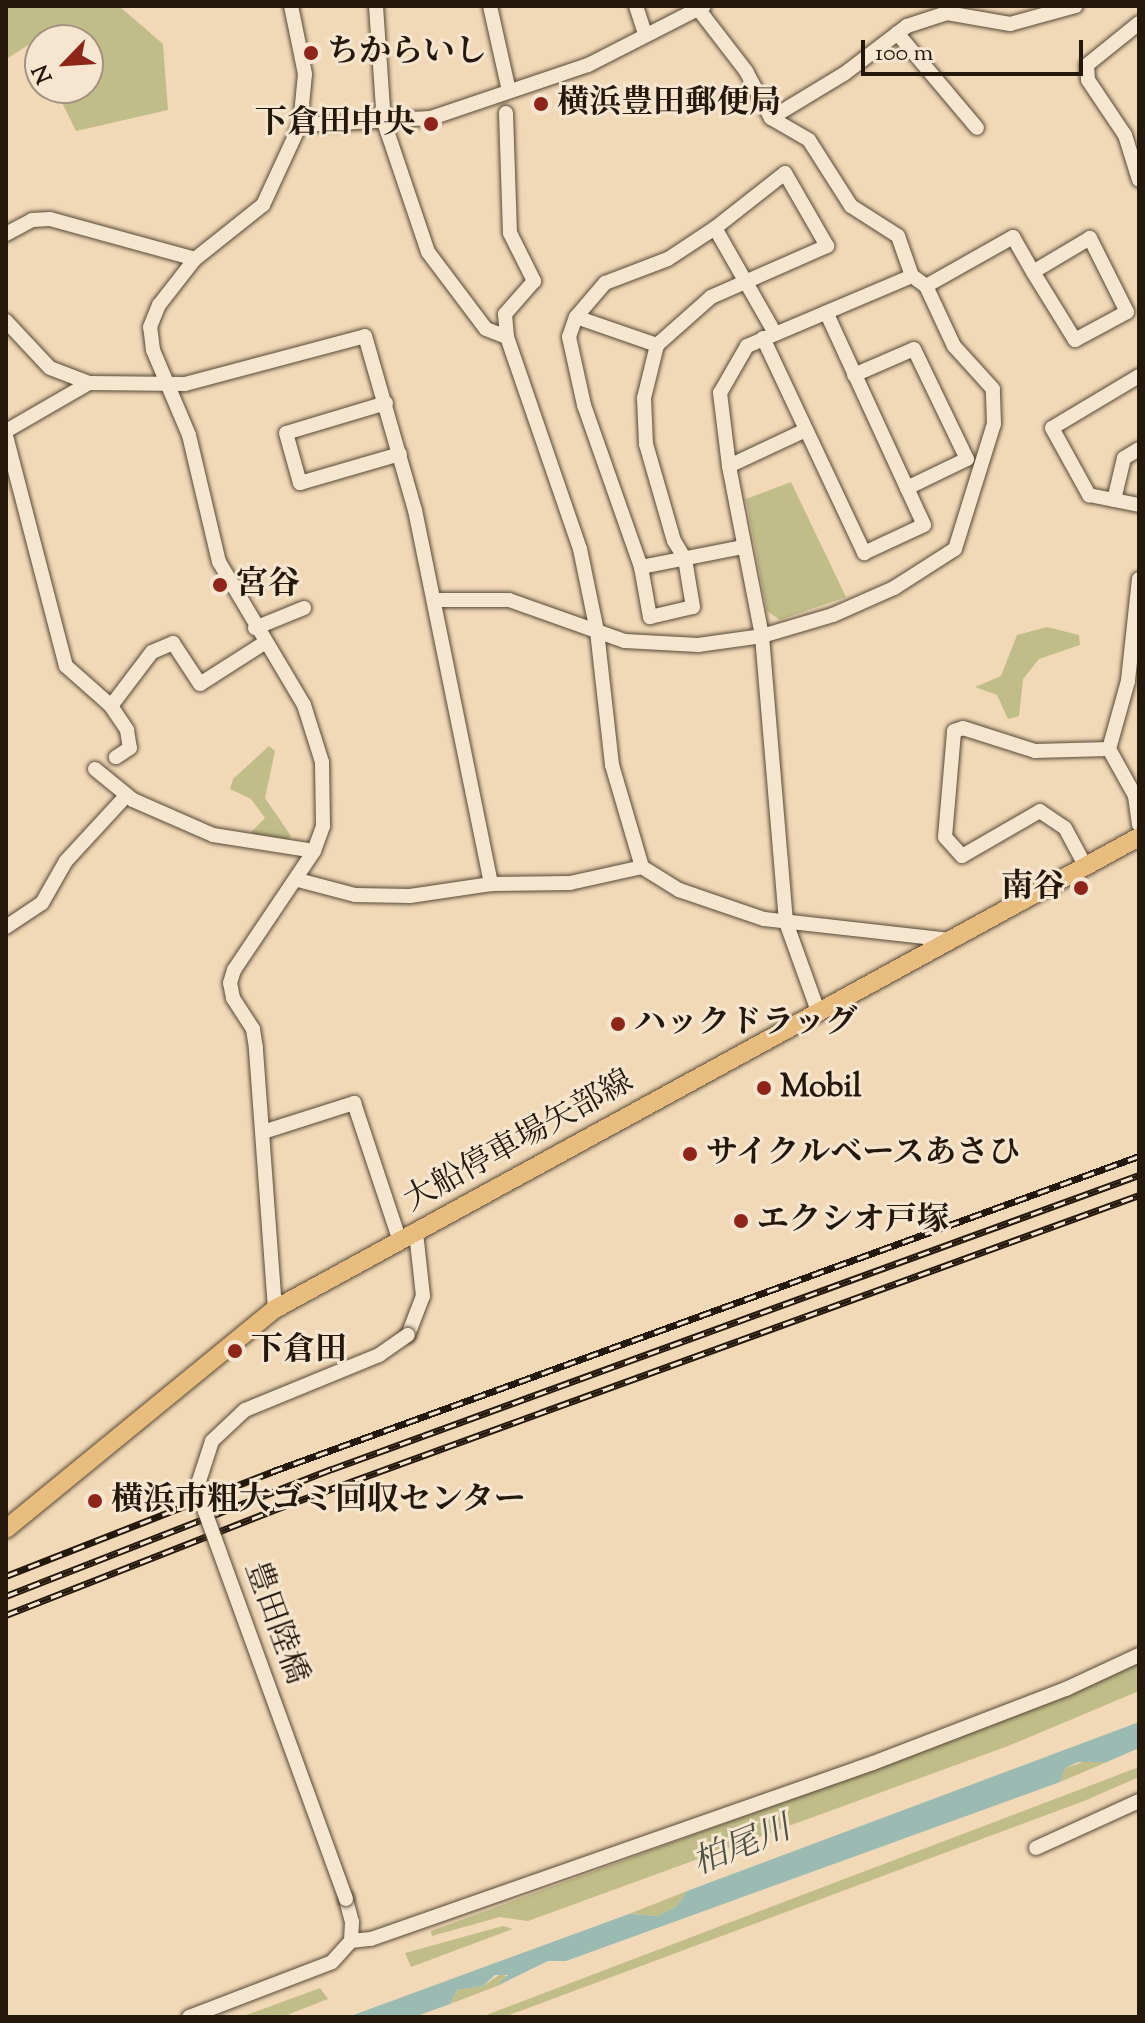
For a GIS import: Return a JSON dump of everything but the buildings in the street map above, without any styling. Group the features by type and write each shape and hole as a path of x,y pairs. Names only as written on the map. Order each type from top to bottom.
{"main road":[{"name":"大船停車場矢部線","path":"6,1529 275,1309 1139,837"}],"street":[{"path":"275,1309 253,1029 233,998 230,983 234,970 298,880 314,851 323,826 325,795 316,734 304,705 255,628 219,562 200,472 170,384 153,350 150,327 159,305 195,259 263,205 300,125 305,74 291,6"},
{"path":"376,6 384,122 428,252 486,329 507,337"},
{"path":"490,6 509,91"},
{"path":"636,6 645,34"},
{"path":"771,118 844,74 897,33 947,13 976,12 1010,24 1076,6"},
{"path":"300,125 431,118 588,65 699,8 715,25 771,118 809,140 851,206 898,236 912,276 926,286 954,346 993,389 997,402 980,478 955,549 894,588 833,615 762,636 653,646 597,631 509,600 435,600"},
{"path":"1139,23 1087,65 1088,80 1125,135 1139,180"},
{"path":"897,33 977,128"},
{"path":"506,113 510,233 534,281 505,314 507,337 580,549 597,631 612,765 634,854 642,867 699,898 786,922 950,940"},
{"path":"785,173 827,246 711,297 657,345 644,398 646,444 674,541 685,559 693,607 650,617 641,567 584,405 569,337 576,317 605,283 668,259 715,228 785,173"},
{"path":"6,234 32,220 50,219 195,259"},
{"path":"715,228 746,279 806,430 864,553 924,525 826,312"},
{"path":"926,286 1013,237 1033,272 1075,340 1127,312 1090,238 1033,272"},
{"path":"818,1011 786,922 762,636 729,466 720,393 747,346 912,276"},
{"path":"576,317 657,345"},
{"path":"6,321 50,368 89,383 170,384 365,336 400,454 435,600 491,884"},
{"path":"854,375 914,349 967,459 907,488"},
{"path":"1139,376 1052,428 1089,495 1139,505"},
{"path":"89,383 6,434 66,666 111,706 127,730 130,748 116,757"},
{"path":"386,403 286,433 300,483 400,454"},
{"path":"729,466 806,430"},
{"path":"1114,500 1124,458 1139,449"},
{"path":"641,567 743,547"},
{"path":"1139,579 1128,681 1109,749 1128,777 1139,825"},
{"path":"255,628 304,608"},
{"path":"111,706 152,652 173,643 200,684 264,643"},
{"path":"1086,867 1065,828 1040,811 962,856 945,837 954,731 963,728 1035,751 1109,749"},
{"path":"95,769 126,796 213,835 314,851"},
{"path":"6,927 42,903 66,861 126,796"},
{"path":"298,880 355,895 410,896 491,884 570,883 642,867"},
{"path":"263,1132 354,1103 408,1237"},
{"name":"豊田陸橋","path":"351,1941 346,1899 205,1511 199,1481 212,1441 245,1410 379,1355 408,1335 423,1296 408,1237"},
{"path":"189,2017 318,1970 343,1954 351,1941 371,1939 873,1763 1066,1689 1139,1655"},
{"path":"1036,1848 1139,1801"}],"shaded area":[{"path":"6,6 119,6 163,44 168,110 76,131 63,104 104,104 104,24 24,24 24,48 6,59"},
{"path":"791,482 846,597 780,620 767,611 746,499"},
{"path":"1047,627 1079,635 1080,645 1039,659 1023,679 1019,716 1008,719 997,695 975,687 1001,676 1017,635"},
{"path":"269,746 275,751 265,798 291,836 288,840 256,837 251,832 265,818 251,799 230,789 233,779"},
{"path":"1139,1662 1139,1691 1008,1746 528,1921 500,1917 432,1936 431,1931 851,1777"},
{"path":"1092,1759 1107,1762 1060,1782 1065,1768"},
{"path":"1139,1767 1139,1777 1084,1801 504,2017 481,2017"},
{"path":"687,1891 677,1906 658,1916 629,1914"},
{"path":"503,1926 513,1929 411,1967 405,1953"},
{"path":"502,1973 508,1978 497,1986 450,2004 457,1990 483,1986"},
{"path":"320,1988 328,1999 282,2017 241,2017"}],"water":[{"path":"1139,1722 1139,1748 1107,1762 1078,1762 1065,1768 1060,1782 566,1961 548,1961 497,1986 508,1975 495,1975 483,1986 457,1990 450,2004 414,2017 348,2017 629,1914 658,1916 677,1906 687,1891"}],"railway":[{"path":"6,1576 271,1472 1139,1156"},
{"path":"6,1596 332,1469 1139,1175"},
{"path":"6,1615 287,1505 1139,1195"}],"place":[{"name":"ちからいし","path":"311,53"},
{"name":"横浜豊田郵便局","path":"541,104"},
{"name":"下倉田中央","path":"431,124"},
{"name":"宮谷","path":"220,585"},
{"name":"南谷","path":"1081,888"},
{"name":"ハックドラッグ","path":"618,1024"},
{"name":"Mobil","path":"764,1088"},
{"name":"サイクルベースあさひ","path":"690,1154"},
{"name":"エクシオ戸塚","path":"741,1221"},
{"name":"下倉田","path":"235,1351"},
{"name":"横浜市粗大ゴミ回収センター","path":"95,1501"}],"water label":[{"name":"柏尾川","path":"742,1847"}]}
